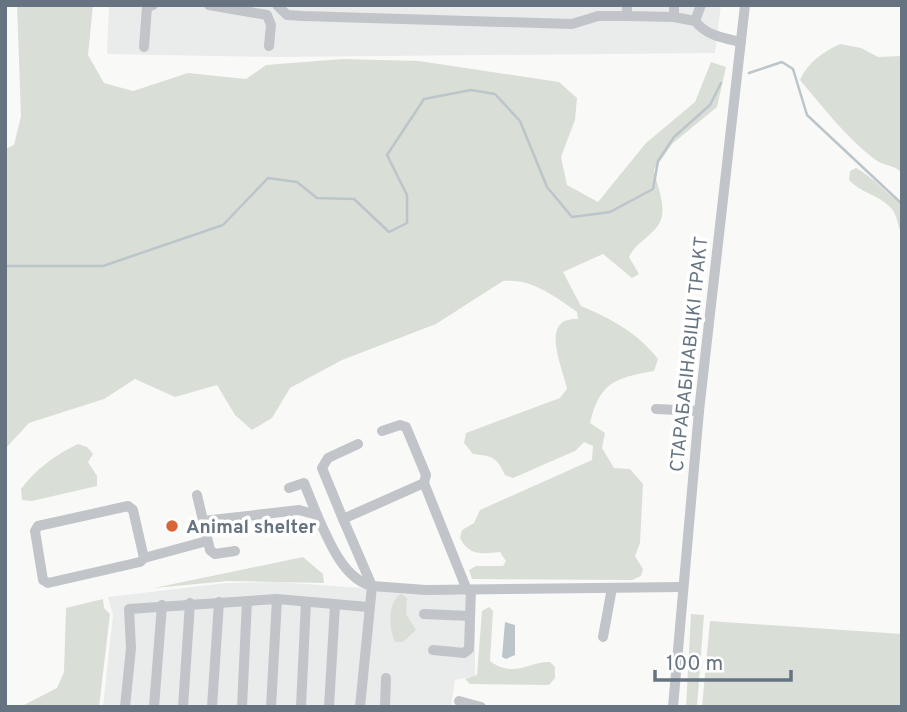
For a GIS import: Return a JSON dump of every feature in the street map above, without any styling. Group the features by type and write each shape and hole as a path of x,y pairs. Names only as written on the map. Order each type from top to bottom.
{"street":[{"path":"144,47 147,7 153,5"},
{"path":"209,5 267,15 271,25 269,46"},
{"path":"277,5 287,15 572,24 598,10 674,11 695,21 703,30 714,36 741,42"},
{"path":"695,21 701,5"},
{"name":"СТАРАБАБІНАВІЦКІ ТРАКТ","path":"673,707 699,411 745,5"},
{"path":"656,409 699,411"},
{"path":"382,431 400,425 406,427 426,475 424,484 469,590 469,649 464,653 433,650"},
{"path":"358,444 328,458 322,468 372,586 360,707"},
{"path":"289,488 304,483 317,515 348,570 364,584 469,590 682,587"},
{"path":"343,519 424,484"},
{"path":"197,495 207,541 215,554 235,551"},
{"path":"144,558 133,510 128,506 38,526 35,531 43,580 48,583 140,562 144,558 207,541"},
{"path":"203,521 299,510 317,515"},
{"path":"603,637 612,588"},
{"path":"125,707 131,648 129,610 190,603 277,600 368,607"},
{"path":"271,707 277,600"},
{"path":"242,707 247,601"},
{"path":"212,707 219,602"},
{"path":"300,707 306,602"},
{"path":"183,707 190,603"},
{"path":"154,707 162,605"},
{"path":"329,707 335,605"},
{"path":"424,614 470,616"},
{"path":"385,707 386,678"},
{"path":"459,701 481,707"}],"shaded area":[{"path":"17,5 93,5 88,55 104,83 133,91 188,73 246,79 266,65 343,59 419,61 559,82 577,98 575,120 561,157 567,185 598,202 646,143 695,102 711,62 726,67 717,107 672,144 654,170 661,197 661,218 656,229 629,257 639,274 632,278 603,254 563,272 581,306 623,327 642,341 658,359 654,371 629,376 604,390 590,423 605,433 602,448 614,468 630,469 643,484 640,543 635,556 643,569 641,576 632,580 472,579 469,570 476,566 503,566 506,561 500,552 472,551 460,538 462,530 474,523 480,510 592,460 593,446 584,442 575,451 513,478 505,475 493,459 473,454 464,443 466,433 560,398 567,389 558,357 556,335 559,326 566,321 578,319 577,312 551,294 523,282 503,281 436,324 342,360 290,388 272,418 252,430 235,415 217,385 175,397 135,379 104,399 29,423 5,449 5,149 14,145 21,116"},
{"path":"109,5 721,5 715,53 276,57 107,54"},
{"path":"840,44 861,48 878,57 902,56 902,173 877,161 853,140 800,80 817,58"},
{"path":"856,168 902,205 902,234 891,208 849,180 850,171"},
{"path":"78,444 87,447 93,454 88,462 97,476 97,486 32,501 22,500 21,489 33,475"},
{"path":"303,557 323,574 324,583 228,581 154,588"},
{"path":"277,582 475,596 475,676 455,680 451,707 103,707 113,615 108,597 226,583"},
{"path":"401,594 407,598 406,614 416,630 403,642 395,642 390,616 393,603"},
{"path":"103,599 104,608 110,614 99,707 20,707 57,688 64,672 66,608"},
{"path":"489,607 493,611 490,661 507,669 550,662 555,667 555,678 549,685 470,684 465,679 477,675 482,611"},
{"path":"691,614 704,615 697,707 686,707"},
{"path":"710,621 902,634 902,707 702,707"},
{"path":"505,622 515,625 515,655 506,659 502,657"}],"waterway":[{"path":"749,73 782,62 793,69 807,115 902,204"},
{"path":"5,266 103,266 223,225 268,178 297,182 317,198 354,199 389,232 407,223 407,195 387,155 424,99 471,90 495,94 520,121 547,187 572,217 610,212 653,189 658,161 674,137 710,105 721,83"}],"place":[{"name":"Animal shelter","path":"172,526"}]}
